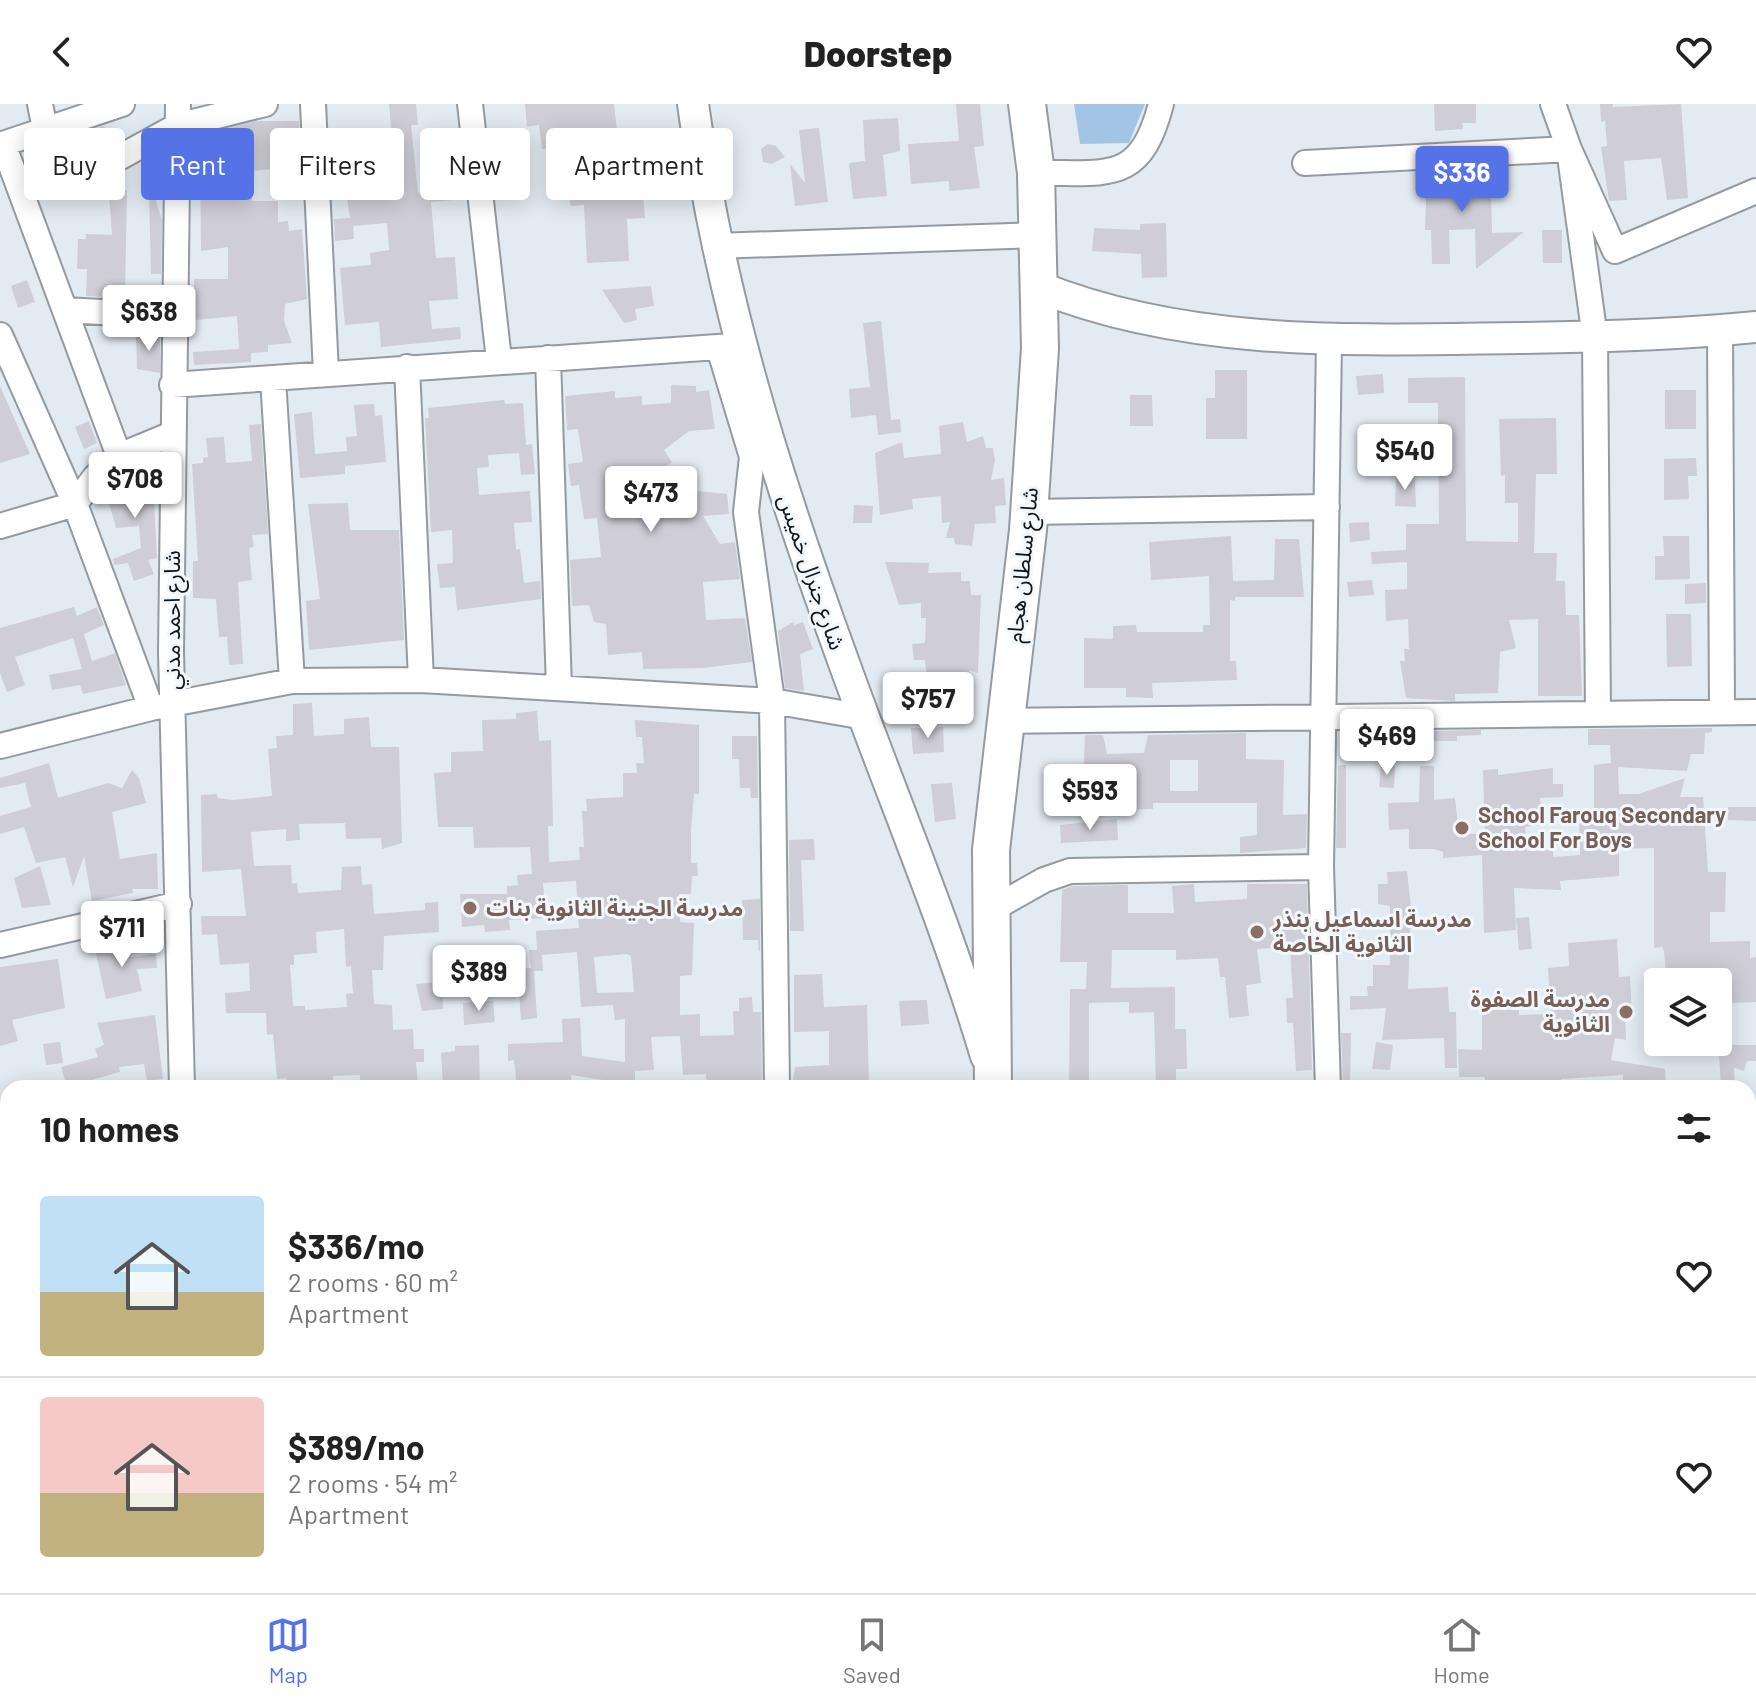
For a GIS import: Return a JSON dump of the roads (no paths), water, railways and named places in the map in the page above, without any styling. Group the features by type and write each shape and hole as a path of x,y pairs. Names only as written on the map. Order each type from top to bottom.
{"highway":[{"name":"شارع سلطان هجام","path":"992,1080 991,850 1029,512 1040,348 1036,173 1027,104"}],"main road":[{"name":"شارع جنرال خميس","path":"693,104 730,346 956,963 992,1080"},
{"path":"1039,287 1078,303 1162,322 1329,341 1595,338 1756,327"}],"street":[{"path":"40,104 44,128"},
{"path":"50,128 122,104"},
{"path":"125,151 177,115 265,104"},
{"path":"313,104 326,373"},
{"path":"470,104 499,360"},
{"path":"1036,173 1098,172 1118,169 1136,161 1152,139 1161,104"},
{"path":"1553,104 1569,149 1615,251"},
{"name":"شارع احمد مدني","path":"177,115 172,434 162,706 179,904 182,1080"},
{"path":"24,137 1,145 119,456"},
{"path":"1305,163 1569,149"},
{"path":"1569,149 1595,338 1598,714"},
{"path":"1586,275 1615,251 1756,191"},
{"path":"715,246 1038,235"},
{"path":"65,310 173,316"},
{"path":"1720,329 1722,712"},
{"path":"0,335 162,706"},
{"path":"1328,1080 1321,867 1329,341"},
{"path":"172,385 730,346 752,457 746,512 772,701 777,1080"},
{"path":"548,358 559,688"},
{"path":"407,367 421,680"},
{"path":"273,379 292,681"},
{"path":"0,526 75,504 95,477 119,456 172,434"},
{"path":"1029,512 1327,507"},
{"path":"0,746 162,706 292,681 421,680 772,701 865,717"},
{"path":"1004,721 1756,712"},
{"path":"989,911 1044,880 1070,871 1321,867"},
{"path":"0,945 179,904"}],"place":[{"name":"School Farouq Secondary School For Boys","path":"1462,828"},
{"name":"مدرسة الجنينة الثانوية بنات","path":"470,908"},
{"name":"مدرسة اسماعيل بنذر الثانوية الخاصة","path":"1257,932"},
{"name":"مدرسة الصفوة الثانوية","path":"1626,1012"}]}
